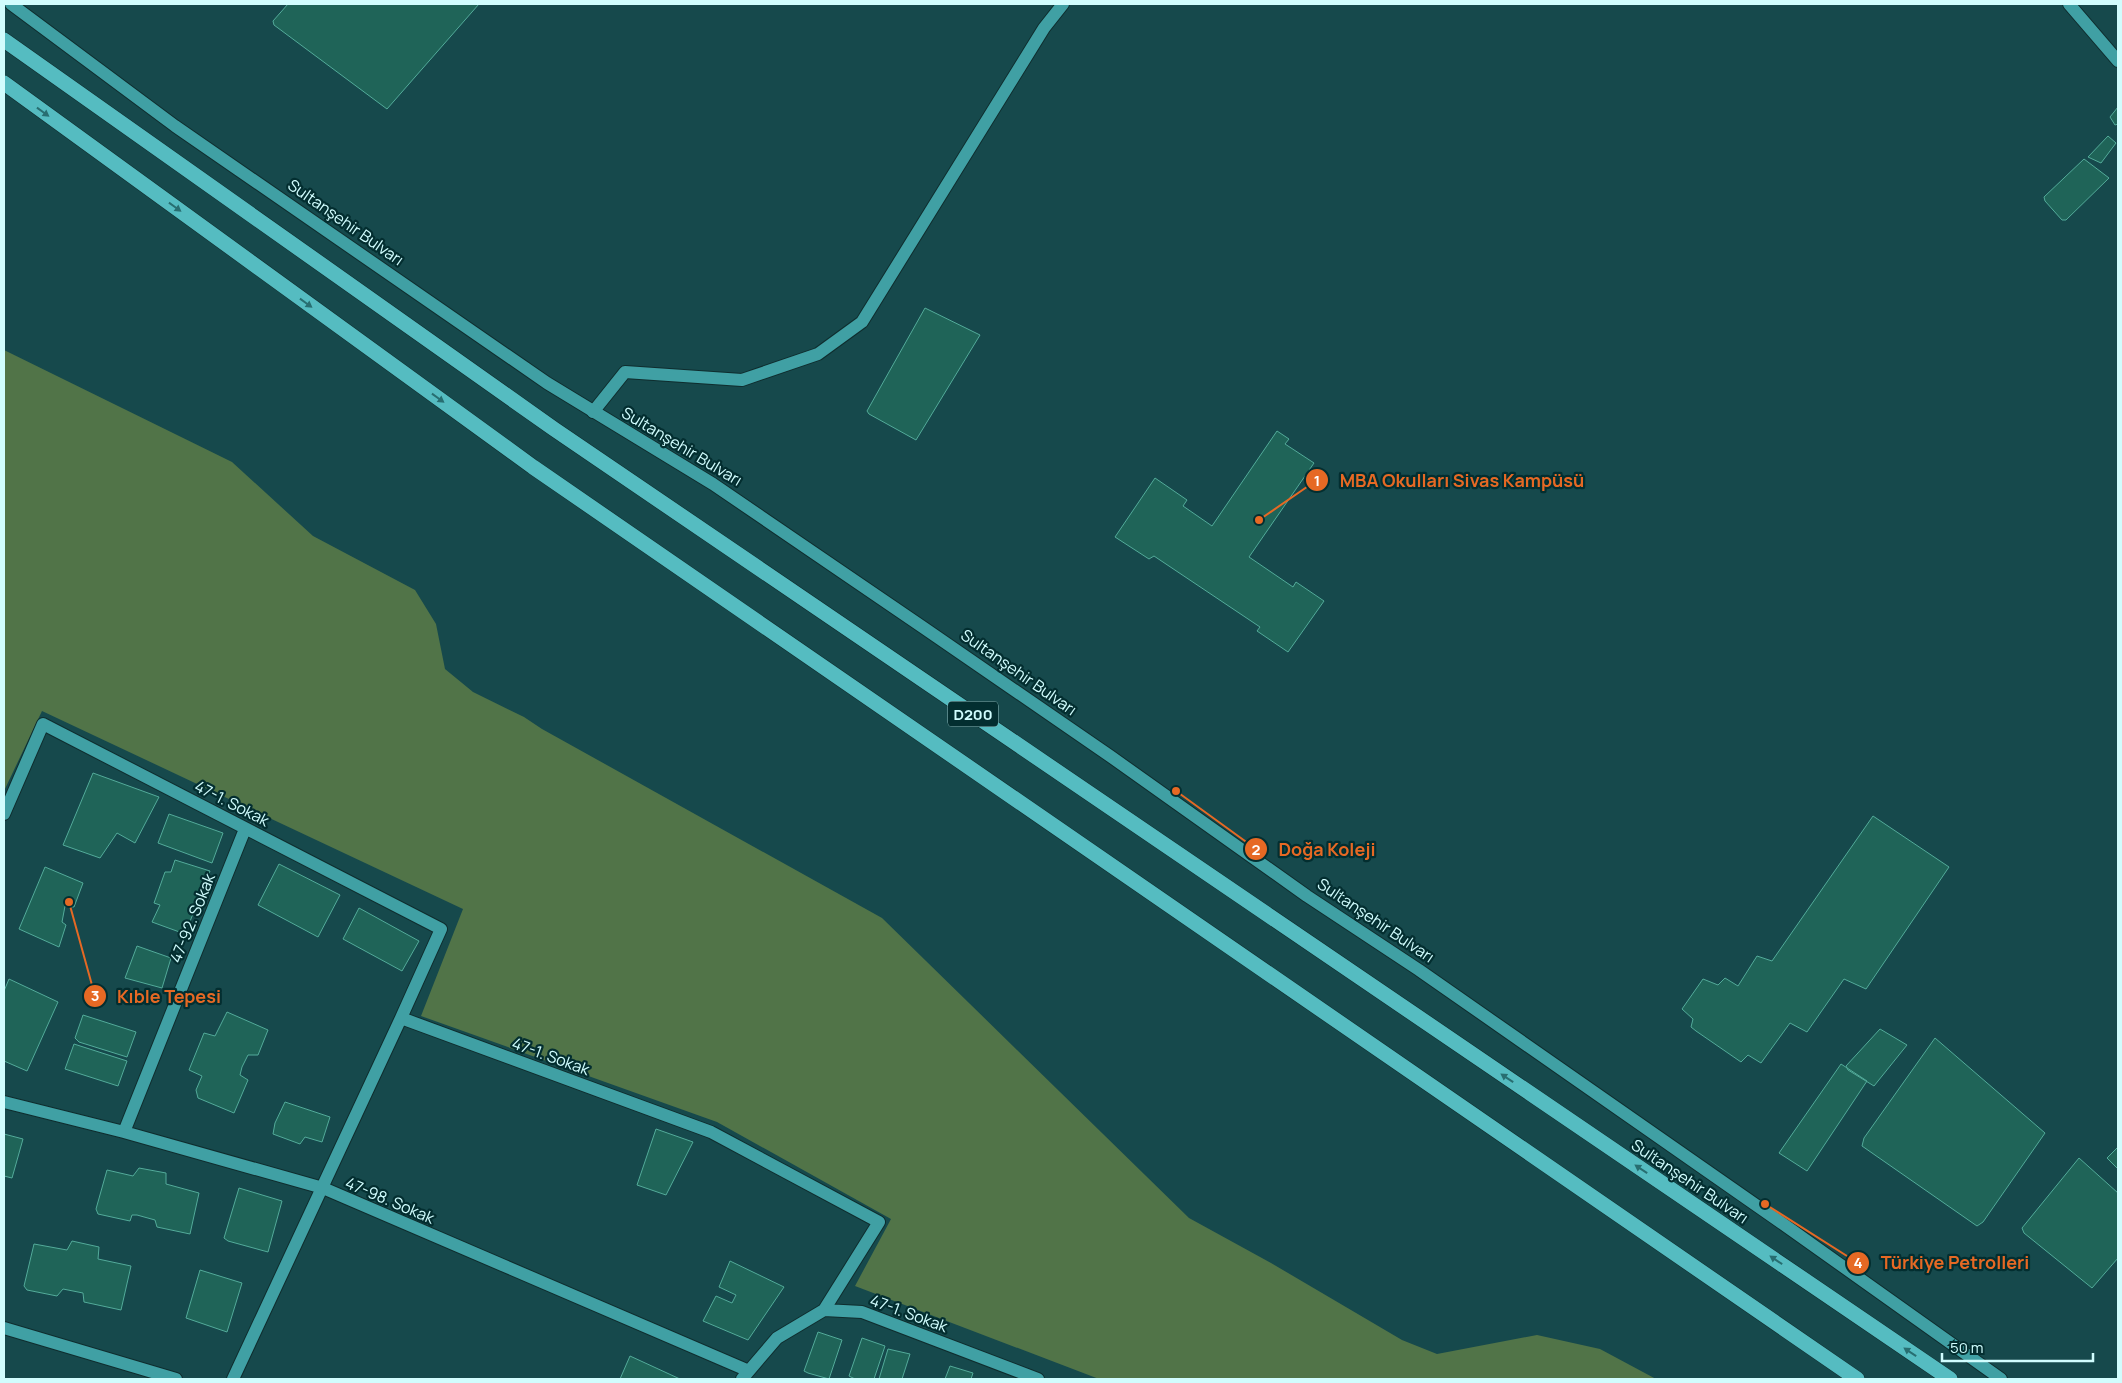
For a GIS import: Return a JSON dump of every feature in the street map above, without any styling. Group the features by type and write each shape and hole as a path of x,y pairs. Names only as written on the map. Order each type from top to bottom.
{"highway":[{"name":"Sultanşehir Bulvarı","path":"4,40 554,429 1950,1379"},
{"name":"D200","path":"4,83 533,467 1857,1379"}],"street":[{"name":"Sultanşehir Bulvarı","path":"11,4 175,126 547,383 713,484 916,622 1110,756 1307,896 1419,970 1786,1226 2000,1379"},
{"path":"593,412 625,372 742,380 818,354 862,322 1044,28 1063,4"},
{"path":"2069,4 2118,61"},
{"name":"47-1. Sokak","path":"4,814 43,724 441,929 401,1018 711,1132 879,1222 824,1310 862,1312 1038,1379"},
{"name":"47-92. Sokak","path":"124,1132 246,829"},
{"path":"233,1379 401,1018"},
{"name":"47-98. Sokak","path":"4,1102 124,1132 323,1188 746,1375"},
{"path":"746,1375 777,1338 824,1310"},
{"path":"4,1328 176,1379"}],"green space":[{"path":"4,350 232,462 313,536 415,590 436,624 445,669 473,692 524,717 542,729 882,918 1189,1218 1271,1263 1402,1340 1437,1354 1537,1335 1600,1349 1656,1379 1099,1379 855,1286 891,1219 717,1122 421,1016 463,909 42,711 4,791"}],"building":[{"path":"288,4 479,4 387,109 274,25 273,21"},
{"path":"2118,107 2118,124 2115,125 2110,117"},
{"path":"2108,136 2116,143 2101,163 2088,157"},
{"path":"2084,159 2109,178 2066,220 2062,220 2045,201 2044,197"},
{"path":"925,308 980,335 916,440 869,414 867,411"},
{"path":"1277,431 1289,439 1285,444 1314,463 1249,557 1293,587 1296,582 1324,601 1288,652 1257,631 1260,627 1154,556 1149,559 1115,537 1155,478 1187,500 1183,506 1212,526"},
{"path":"93,773 159,797 135,843 117,833 100,858 63,845"},
{"path":"169,814 223,833 212,863 158,843"},
{"path":"1873,816 1949,867 1866,989 1844,979 1807,1032 1790,1023 1761,1063 1748,1055 1741,1062 1691,1027 1693,1019 1682,1009 1703,979 1718,985 1725,978 1738,986 1757,956 1772,961"},
{"path":"175,860 210,871 185,934 152,922 160,905 154,903 165,872 171,872"},
{"path":"279,864 340,895 318,937 258,905"},
{"path":"45,867 83,883 74,907 65,906 62,922 66,925 59,947 19,929"},
{"path":"359,908 419,941 402,971 343,939"},
{"path":"137,946 171,958 162,988 125,978"},
{"path":"9,979 58,1002 27,1071 4,1061 4,991"},
{"path":"227,1012 268,1030 258,1055 248,1055 242,1067 240,1075 248,1080 234,1113 198,1098 196,1090 202,1076 189,1070 204,1033 215,1036"},
{"path":"83,1015 136,1032 127,1057 79,1042 75,1038"},
{"path":"1880,1029 1907,1045 1874,1086 1848,1070 1846,1066"},
{"path":"1935,1038 2045,1133 1983,1222 1977,1226 1862,1146 1864,1138"},
{"path":"74,1044 127,1061 118,1086 65,1069"},
{"path":"1841,1064 1867,1081 1807,1171 1779,1153"},
{"path":"285,1102 330,1117 322,1142 305,1137 300,1144 273,1134 275,1123"},
{"path":"656,1129 693,1142 666,1195 637,1185"},
{"path":"4,1134 23,1139 12,1178 4,1176"},
{"path":"2118,1149 2118,1169 2107,1158"},
{"path":"2079,1158 2118,1193 2118,1258 2092,1288 2024,1233 2022,1228"},
{"path":"139,1168 166,1173 166,1184 199,1193 190,1234 157,1227 155,1220 137,1215 132,1215 130,1221 98,1214 96,1209 107,1170 133,1176"},
{"path":"239,1188 282,1201 268,1252 228,1241 224,1238"},
{"path":"72,1241 99,1247 98,1259 131,1266 121,1310 84,1302 83,1293 63,1289 57,1296 27,1290 24,1286 34,1244 67,1250"},
{"path":"730,1261 784,1287 748,1340 703,1321 716,1296 732,1303 736,1295 719,1287"},
{"path":"200,1270 242,1283 227,1332 186,1318"},
{"path":"818,1332 842,1340 829,1379 804,1371"},
{"path":"862,1338 885,1346 874,1379 855,1379 849,1376"},
{"path":"888,1349 910,1354 902,1379 879,1379"},
{"path":"630,1356 680,1379 620,1379"},
{"path":"950,1366 973,1373 971,1379 945,1379"}],"place":[{"name":"MBA Okulları Sivas Kampüsü","path":"1259,520"},
{"name":"Doğa Koleji","path":"1176,791"},
{"name":"Kıble Tepesi","path":"69,902"},
{"name":"Türkiye Petrolleri","path":"1765,1204"}]}
